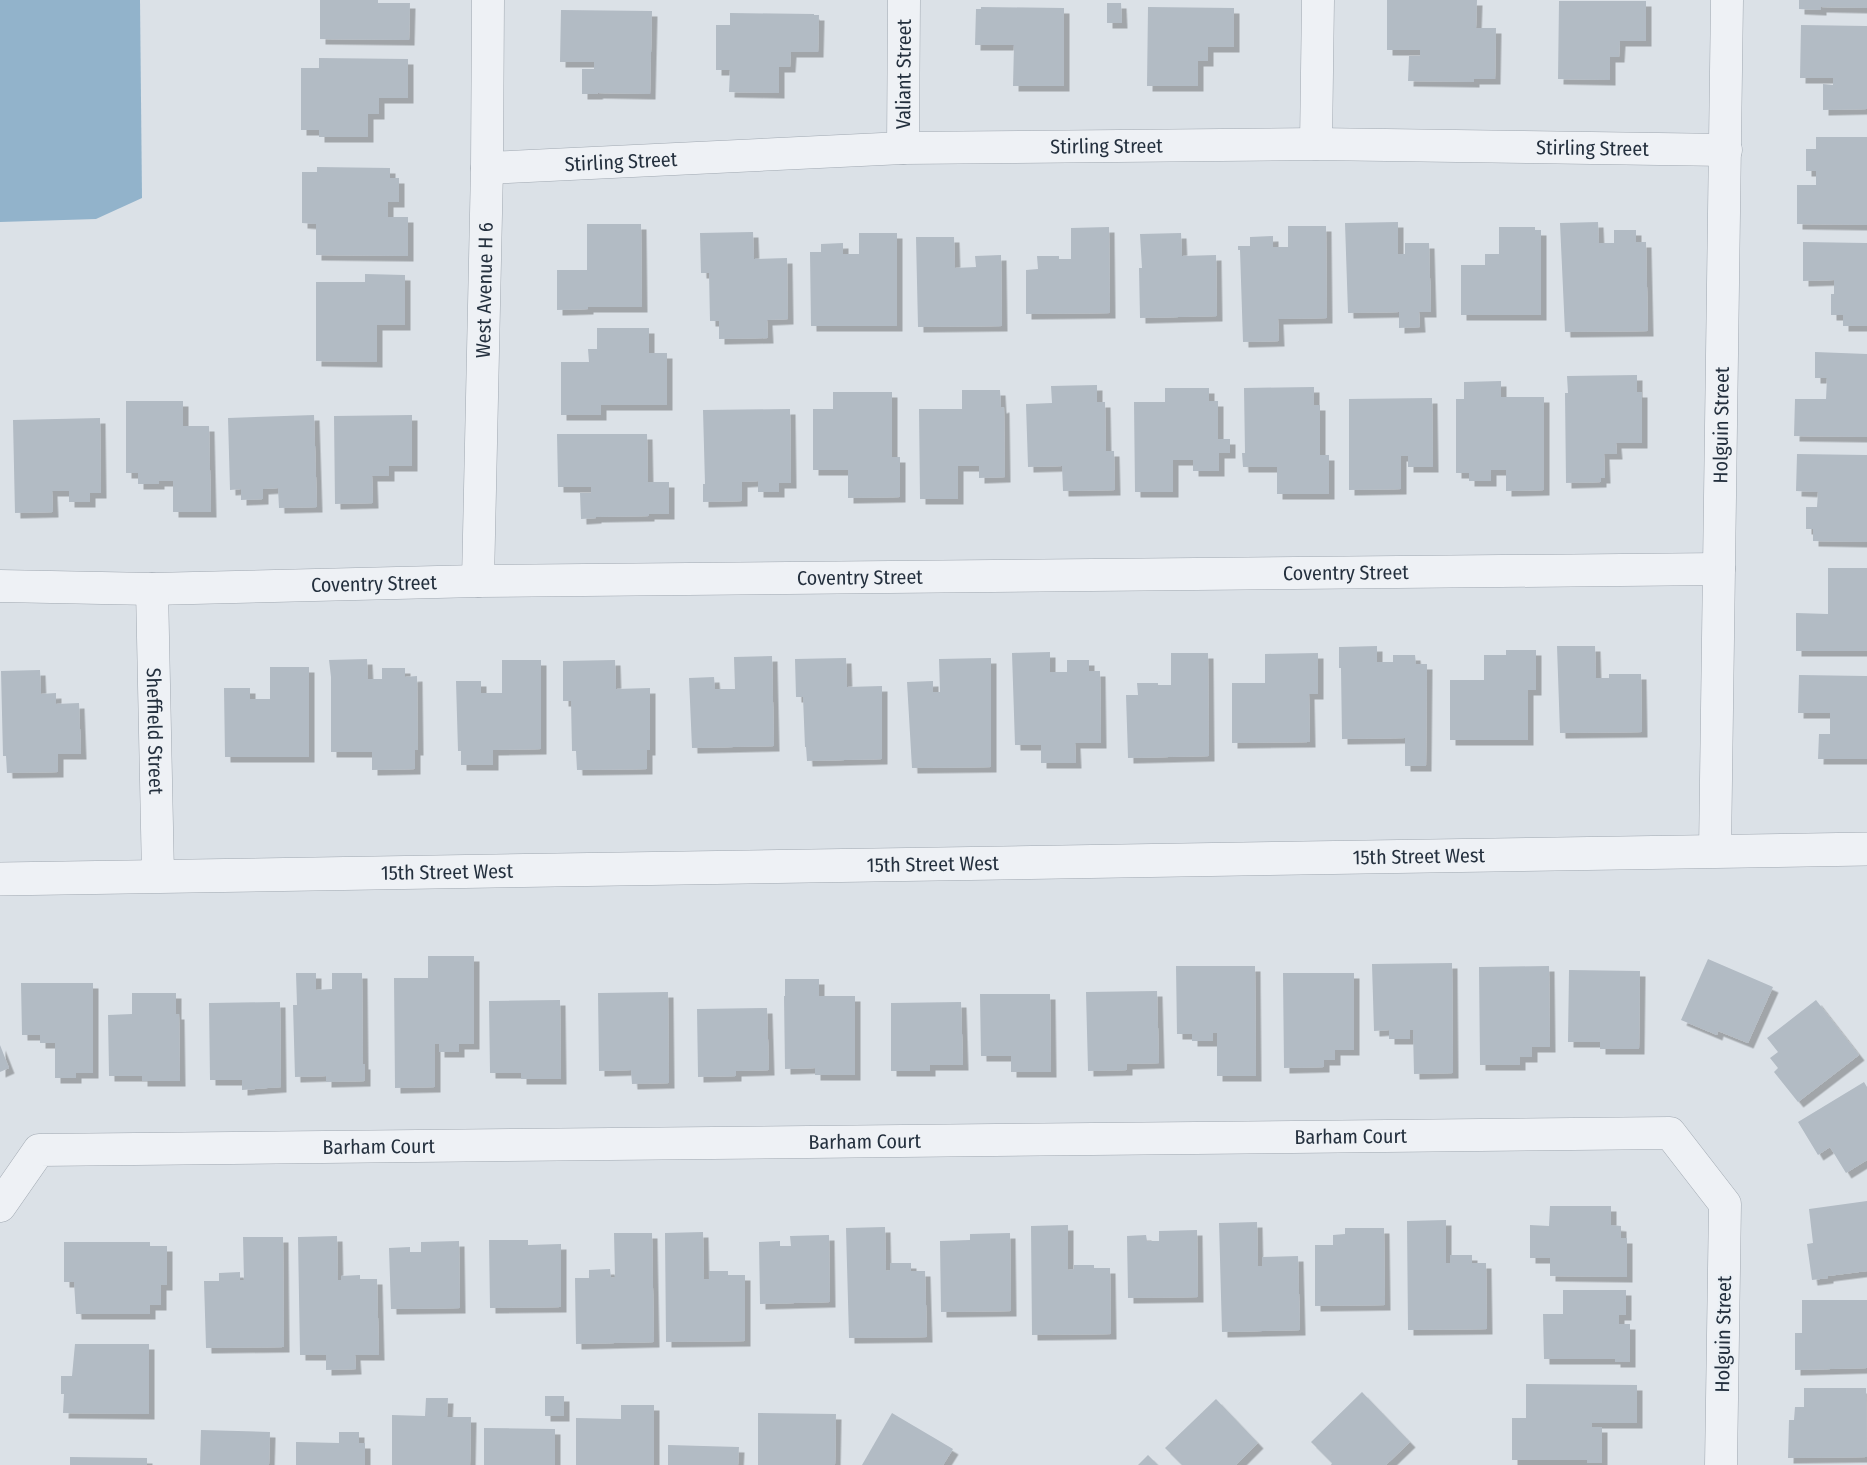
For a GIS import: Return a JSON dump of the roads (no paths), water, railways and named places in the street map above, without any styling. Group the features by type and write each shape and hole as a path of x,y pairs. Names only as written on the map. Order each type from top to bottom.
{"street":[{"name":"West Avenue H 6","path":"478,581 487,168 488,0"},
{"name":"Valiant Street","path":"903,148 904,0"},
{"path":"1316,144 1318,0"},
{"name":"Holguin Street","path":"1715,851 1727,0"},
{"name":"Stirling Street","path":"487,168 903,148 1316,144 1726,150"},
{"name":"Coventry Street","path":"0,586 152,589 478,581 1719,569"},
{"name":"Sheffield Street","path":"152,589 158,875"},
{"name":"15th Street West","path":"0,879 1867,849"},
{"name":"Barham Court","path":"0,1206 39,1150 1670,1132 1725,1203"},
{"name":"Holguin Street","path":"1721,1465 1725,1203"}],"water":[{"path":"0,0 140,0 142,198 96,219 0,222"}]}
